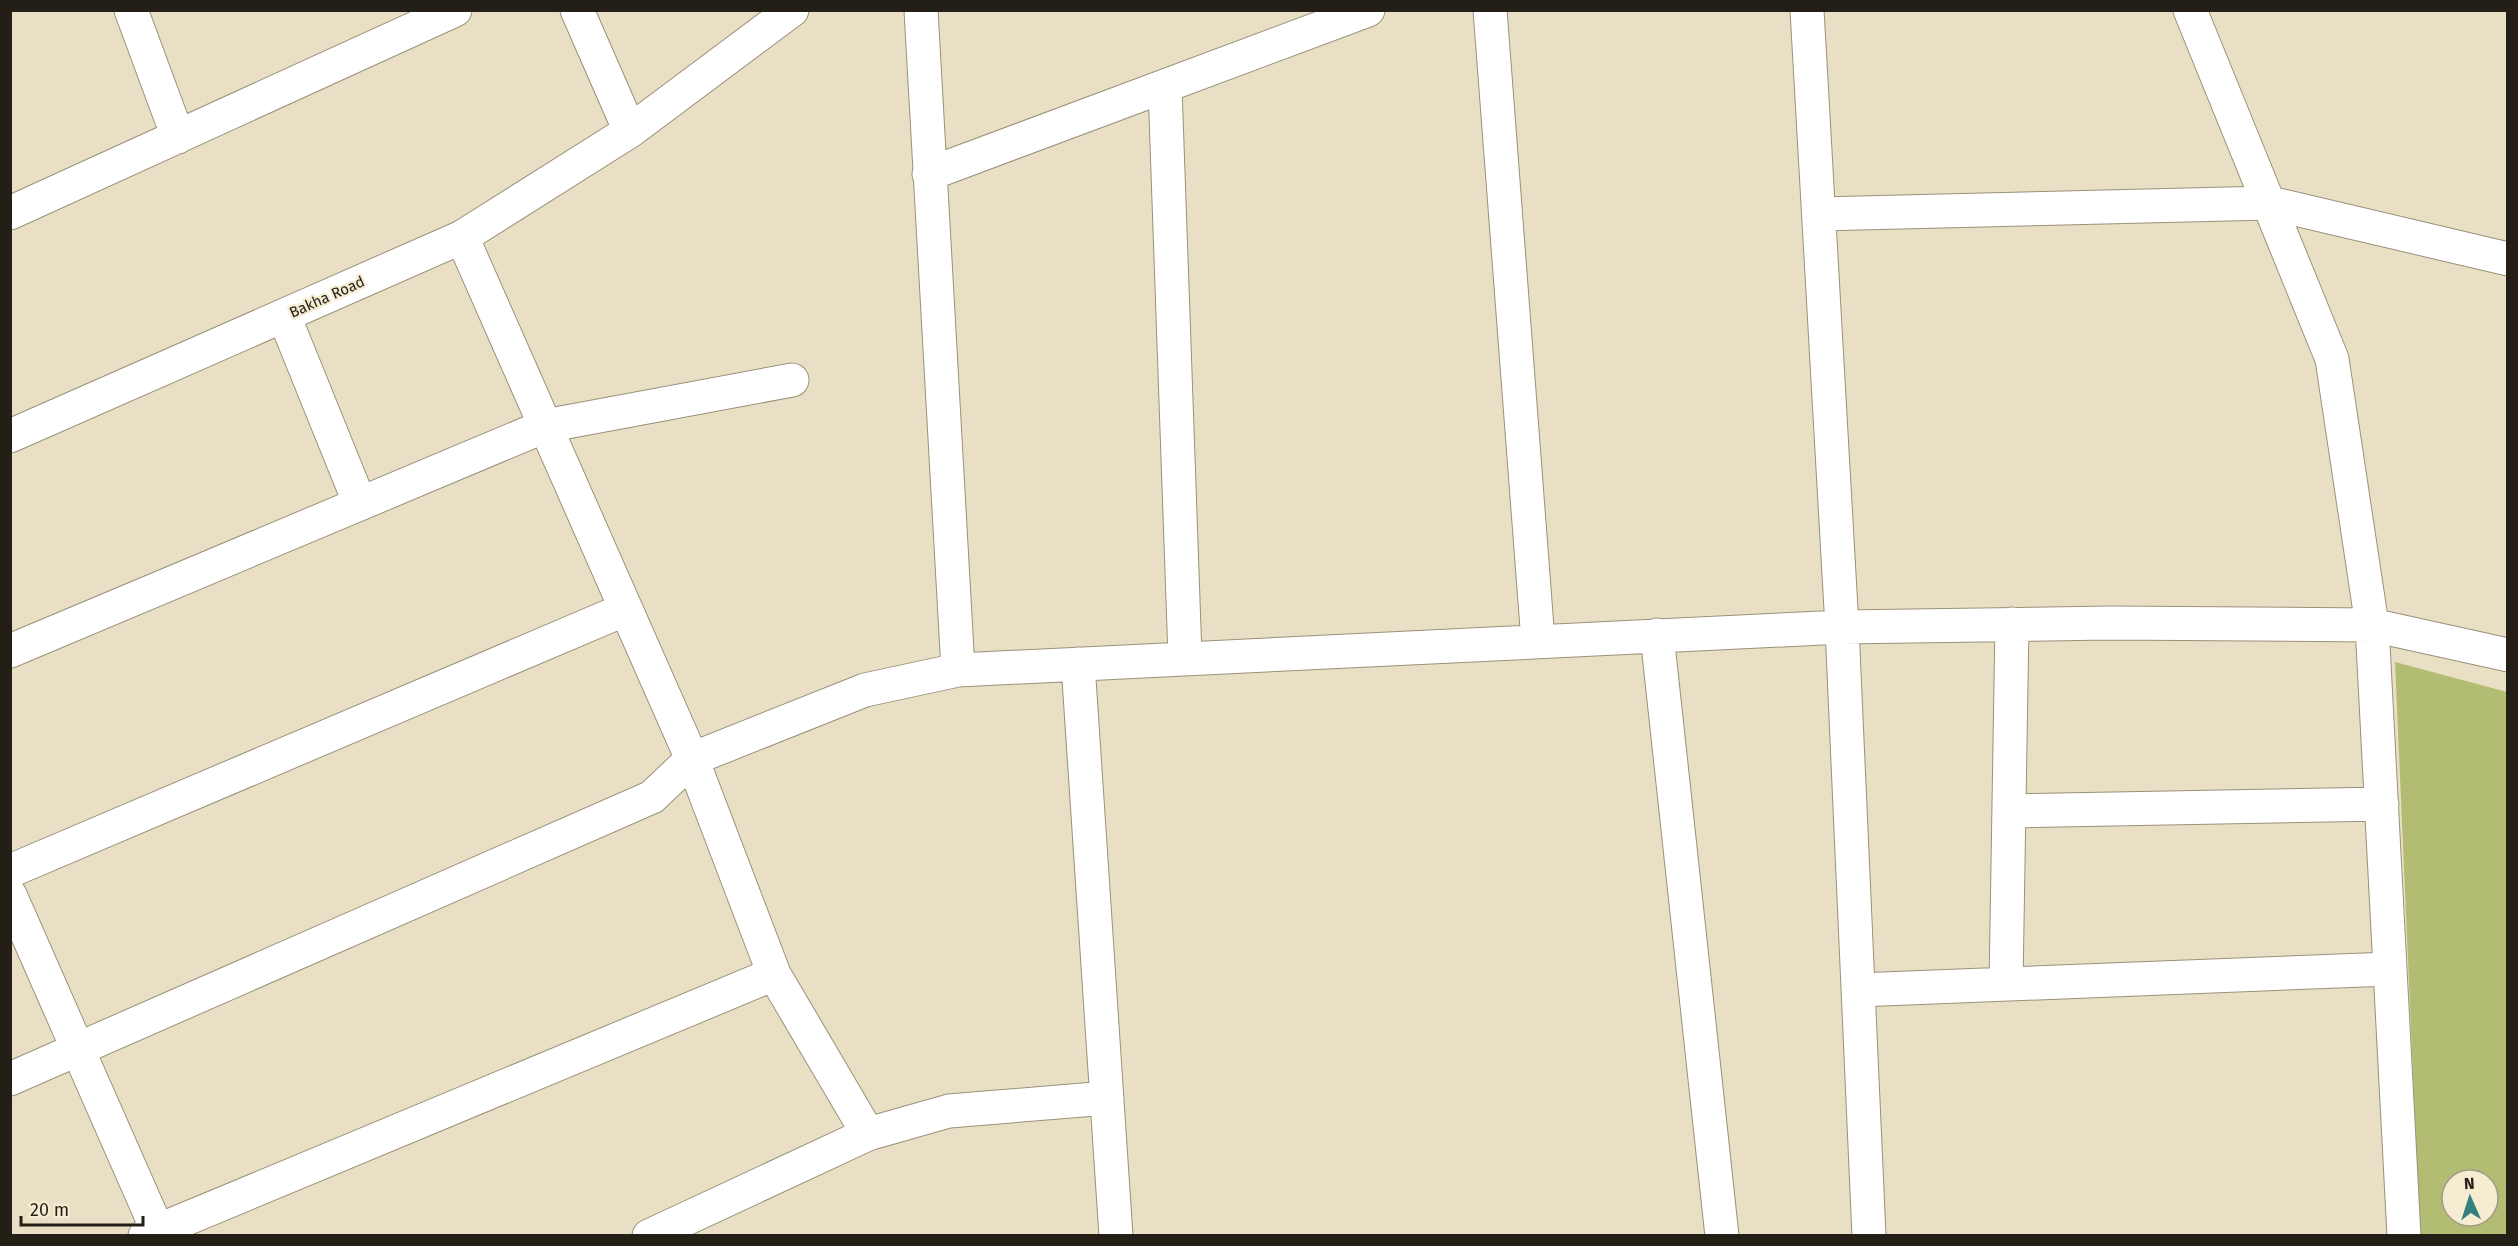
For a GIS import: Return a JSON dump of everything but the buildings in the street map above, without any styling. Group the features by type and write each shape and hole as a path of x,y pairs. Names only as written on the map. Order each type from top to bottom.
{"street":[{"path":"130,10 178,136"},
{"path":"10,213 455,10"},
{"path":"578,10 630,131"},
{"name":"Bakha Road","path":"10,436 462,237 630,131 792,10"},
{"path":"921,10 958,670"},
{"path":"929,174 1368,10"},
{"path":"1491,10 1538,641"},
{"path":"1807,10 1842,627 1869,1236"},
{"path":"2190,10 2332,359 2372,625 2404,1236"},
{"path":"1165,87 1185,657"},
{"path":"1819,214 2270,204 2508,259"},
{"path":"462,237 692,759 774,974 868,1134"},
{"path":"284,316 360,504"},
{"path":"10,651 545,426 792,380"},
{"path":"10,871 626,609"},
{"path":"2006,984 2012,624"},
{"path":"10,1079 651,797 692,759 865,690 958,670 1657,635 1842,627 2012,624 2372,625 2508,655"},
{"path":"1657,635 1722,1236"},
{"path":"1078,664 1116,1236"},
{"path":"2009,811 2382,804"},
{"path":"10,895 78,1048 154,1234 774,974"},
{"path":"1858,990 2390,969"},
{"path":"649,1236 868,1134 949,1111 1107,1098"}],"green space":[{"path":"2395,662 2507,692 2507,1235 2420,1235"}]}
